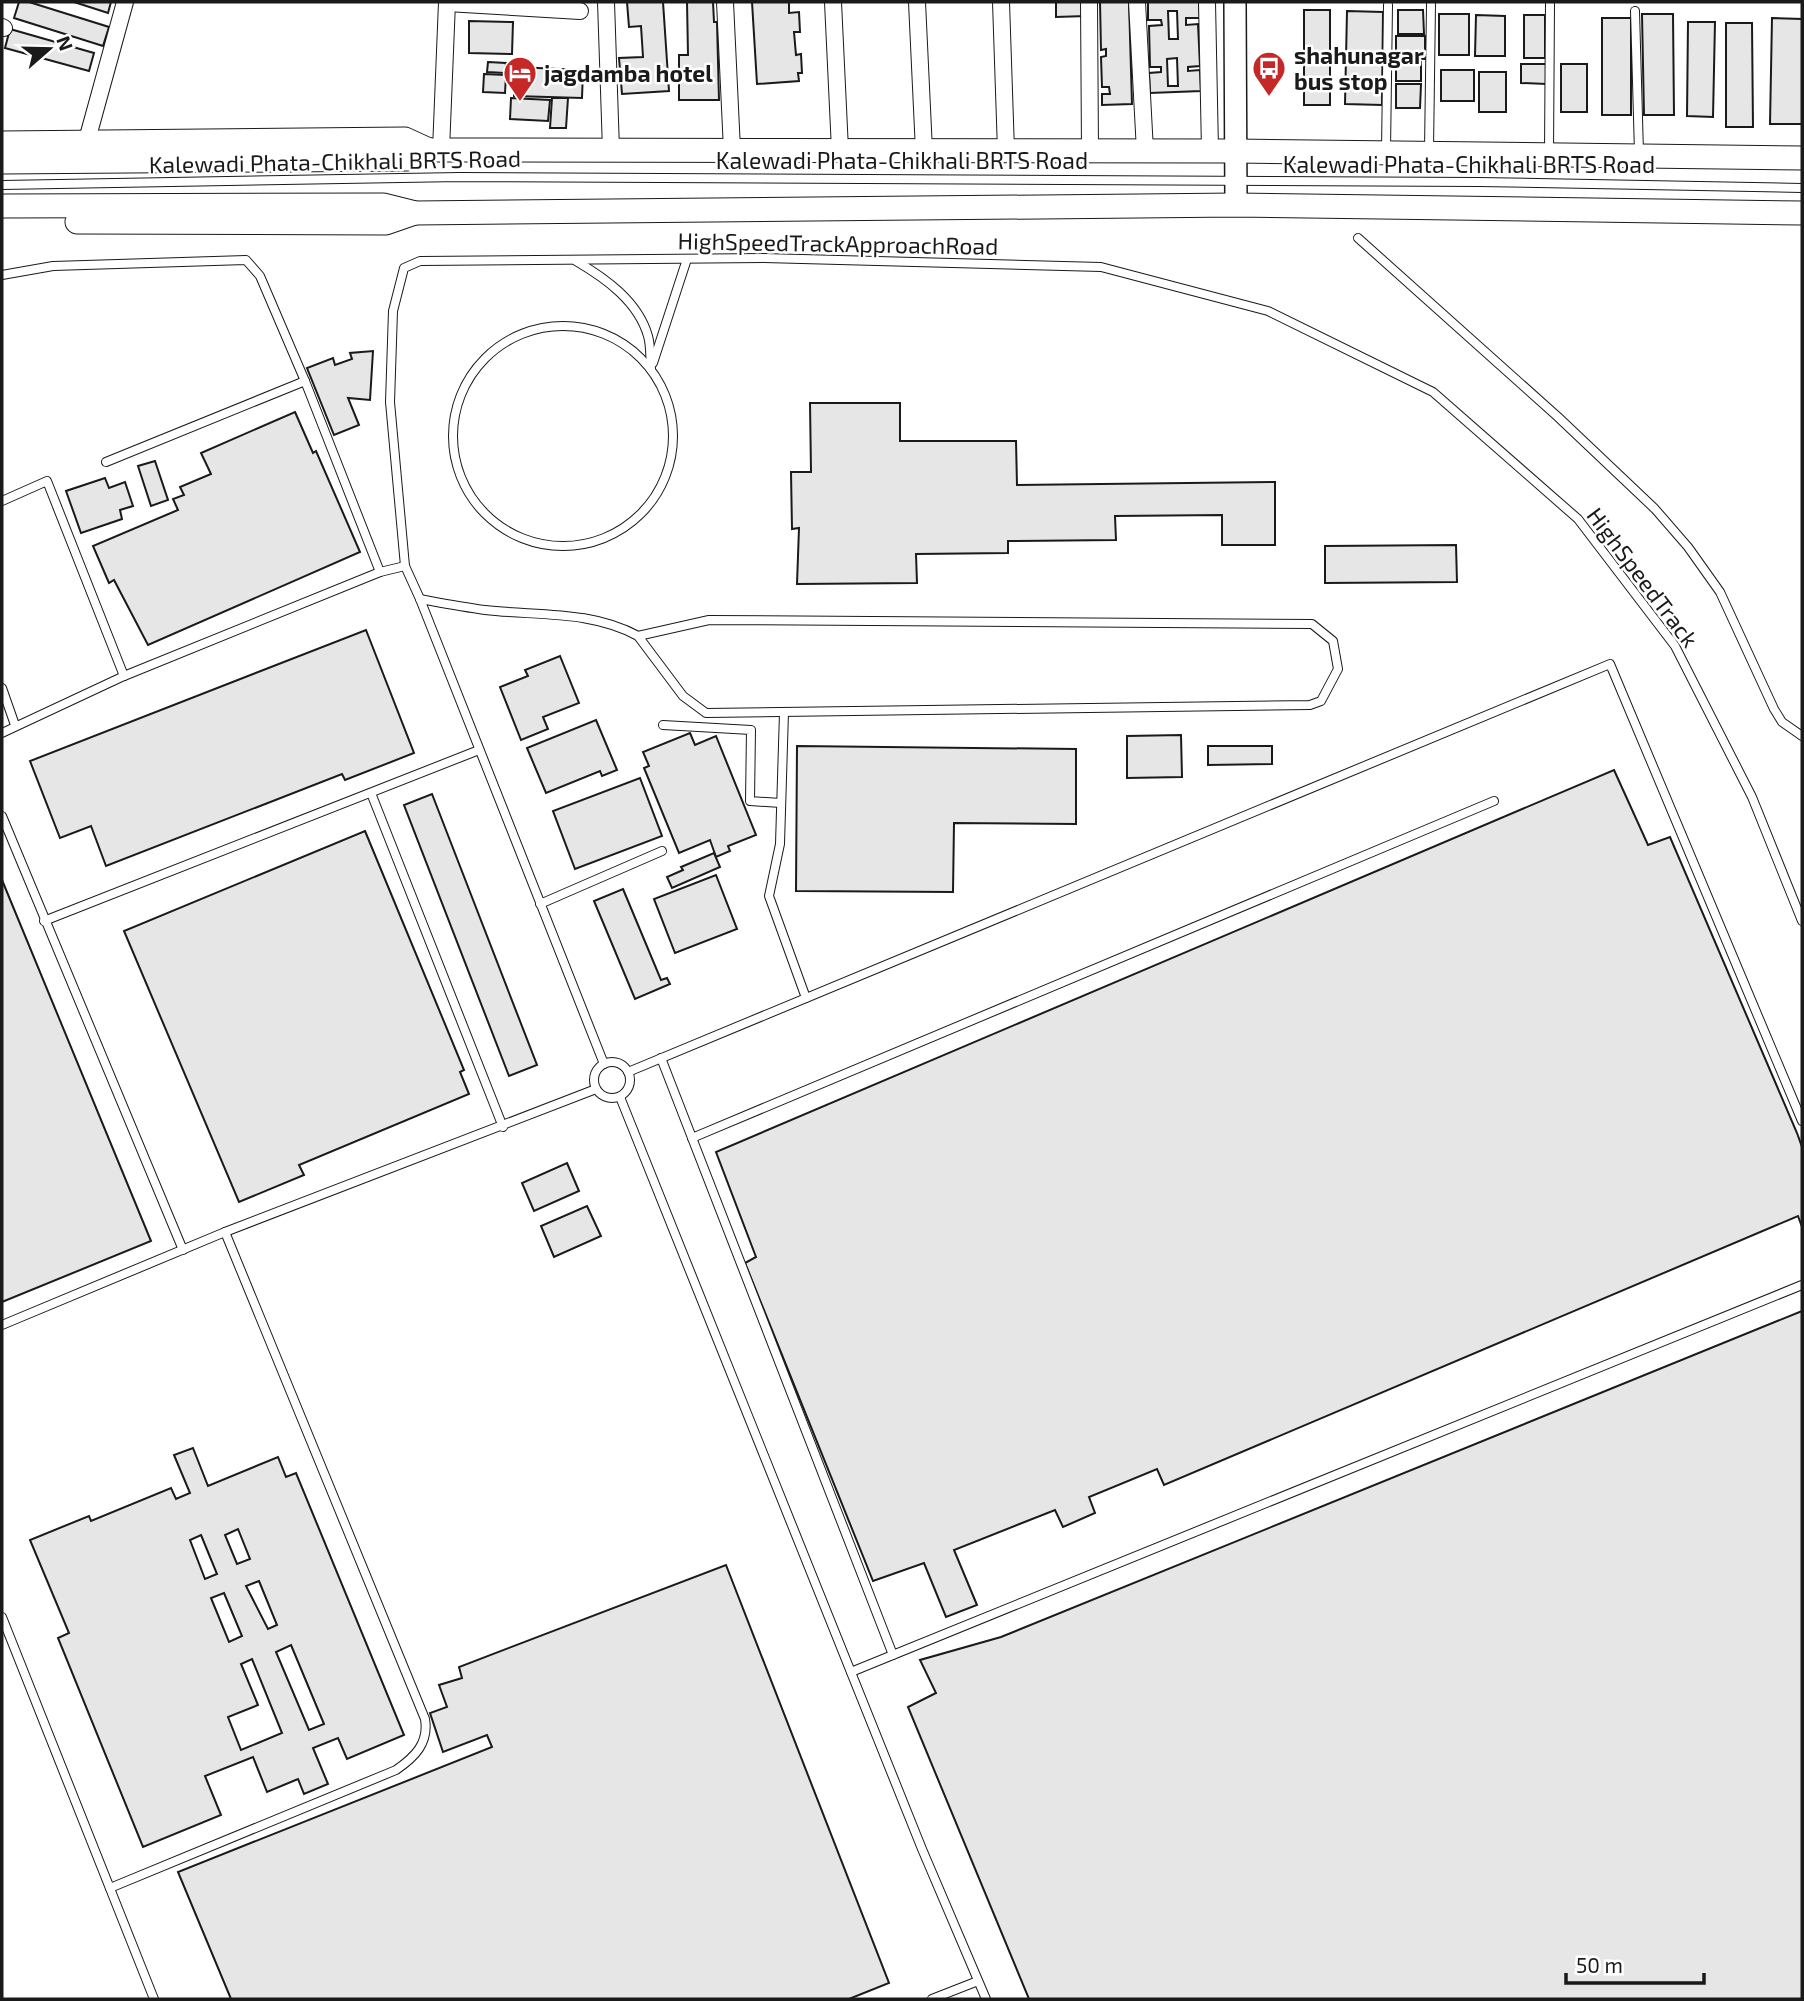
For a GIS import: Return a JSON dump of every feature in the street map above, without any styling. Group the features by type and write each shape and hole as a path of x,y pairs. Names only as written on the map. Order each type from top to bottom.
{"main road":[{"path":"2,144 87,140 405,139 435,150"},
{"path":"2,162 407,159 435,150 1236,151 1802,159"},
{"path":"2,206 383,205 415,213 1236,205 1802,213"},
{"path":"2,222 386,223 415,213"}],"street":[{"path":"87,140 125,2"},
{"path":"606,2 611,150"},
{"path":"725,2 732,150"},
{"path":"833,2 840,150"},
{"path":"917,2 924,151"},
{"path":"1001,2 1006,151"},
{"path":"1089,2 1090,151"},
{"path":"1137,2 1145,151"},
{"path":"1207,2 1210,151"},
{"path":"1235,2 1236,205"},
{"path":"435,150 447,3 580,11"}],"lane":[{"path":"1429,153 1431,4"},
{"path":"1549,155 1550,4"},
{"path":"1386,153 1388,5"},
{"path":"1635,10 1639,156"},
{"name":"Kalewadi Phata-Chikhali BRTS Road","path":"2,186 460,177 1479,182 1802,188"},
{"path":"1359,238 1558,417 1655,509 1688,547 1720,592 1773,709 1782,722 1802,736"},
{"path":"651,369 687,259"},
{"name":"HighSpeedTrackApproachRoad","path":"405,566 390,402 393,312 404,268 420,261 687,259 1101,267 1268,311"},
{"path":"2,275 53,266 246,260 260,276 305,381 380,572"},
{"path":"573,260 606,279 631,304 649,335 651,369 668,402 674,438 668,473 651,504 625,529 593,544 557,547 523,539 492,521 469,494 455,459 453,422 464,386 486,356 517,335 553,326 590,328 624,344 651,369"},
{"name":"HighSpeedTrack","path":"1268,311 1433,392 1578,519 1675,646 1752,797 1802,921"},
{"path":"106,462 305,381"},
{"path":"2,501 47,481 124,676"},
{"path":"2,733 124,676 380,572 405,566 421,599 604,1064"},
{"path":"421,599 483,610 551,614 618,625 638,636 683,696 706,713 1310,705 1321,701 1338,669 1333,641 1312,624 709,620 638,636"},
{"path":"628,1072 1610,664 1802,1121"},
{"path":"2,688 15,725"},
{"path":"784,712 780,844 769,895 806,998"},
{"path":"663,725 751,730 750,801 781,803"},
{"path":"44,921 479,750"},
{"path":"371,793 503,1127"},
{"path":"692,1138 1494,800"},
{"path":"2,816 183,1250"},
{"path":"540,904 662,851"},
{"path":"661,1058 893,1655"},
{"path":"604,1064 621,1064 628,1072 630,1085 620,1097"},
{"path":"604,1064 594,1077 596,1089 605,1097 620,1097"},
{"path":"2,1325 225,1232 596,1089"},
{"path":"620,1097 851,1672 986,1999"},
{"path":"110,1888 396,1770 415,1757 427,1731 425,1719 225,1232"},
{"path":"851,1672 1802,1286"},
{"path":"2,1617 154,1999"},
{"path":"932,1999 978,1980"}],"building":[{"path":"19,2 29,2 109,27 103,46 14,18"},
{"path":"74,2 111,2 108,13"},
{"path":"627,2 663,2 669,91 622,94 619,58 643,57 641,26 629,27"},
{"path":"687,2 713,2 714,22 717,22 719,100 679,100 679,55 688,55"},
{"path":"752,2 789,2 789,13 799,12 800,32 794,32 796,55 801,54 802,73 798,73 799,81 757,84"},
{"path":"1056,2 1083,2 1086,16 1056,17"},
{"path":"1100,2 1129,2 1132,104 1102,105 1102,94 1110,94 1109,87 1102,87 1101,57 1106,56 1106,49 1101,50"},
{"path":"1148,2 1199,2 1200,18 1186,18 1186,25 1198,24 1200,66 1188,67 1188,71 1200,70 1201,91 1150,93 1149,73 1161,72 1161,67 1150,67 1149,26 1162,25 1161,20 1148,20","holes":["1168,11 1177,11 1178,39 1169,39","1177,58 1178,86 1168,86 1167,59"]},
{"path":"1304,10 1330,10 1330,105 1304,105"},
{"path":"1398,10 1423,10 1424,34 1398,34"},
{"path":"1347,11 1383,12 1382,105 1345,104"},
{"path":"1439,14 1469,14 1469,55 1439,55"},
{"path":"1642,14 1673,14 1674,115 1644,115"},
{"path":"1476,15 1505,16 1505,56 1475,56"},
{"path":"1524,15 1545,15 1545,58 1524,58"},
{"path":"1602,18 1631,18 1631,115 1602,115"},
{"path":"1772,18 1802,19 1802,124 1770,124"},
{"path":"469,21 513,22 512,54 469,53"},
{"path":"1688,22 1715,22 1713,117 1687,116"},
{"path":"1726,23 1752,23 1753,127 1726,127"},
{"path":"10,29 94,53 89,71 5,48"},
{"path":"1396,36 1425,36 1425,59 1396,58"},
{"path":"488,62 506,63 505,73 487,72"},
{"path":"1396,62 1421,62 1421,81 1396,81"},
{"path":"1521,64 1546,64 1546,84 1521,83"},
{"path":"1561,64 1587,64 1587,112 1561,112"},
{"path":"515,67 583,70 582,98 514,96"},
{"path":"1441,70 1474,70 1474,101 1441,101"},
{"path":"1479,72 1506,72 1506,112 1479,112"},
{"path":"484,74 506,75 505,93 483,92"},
{"path":"1396,84 1421,84 1420,108 1396,108"},
{"path":"511,98 550,100 548,121 510,119"},
{"path":"552,98 568,98 566,128 550,128"},
{"path":"373,351 370,400 348,398 359,425 334,435 307,368 333,358 335,365 352,359 350,353"},
{"path":"810,403 900,403 900,441 1016,441 1017,485 1275,482 1275,545 1222,545 1222,515 1115,516 1116,540 1008,541 1008,553 916,554 917,583 797,584 799,528 792,529 791,472 811,472"},
{"path":"295,412 313,453 316,451 360,552 148,645 114,580 109,583 93,546 178,510 173,499 184,495 180,487 211,474 201,453"},
{"path":"155,461 168,500 151,506 138,466"},
{"path":"105,478 109,488 125,482 133,506 120,510 122,519 81,533 66,491"},
{"path":"1456,545 1457,582 1325,583 1325,546"},
{"path":"366,630 414,753 345,780 342,774 106,866 91,826 60,838 30,761"},
{"path":"560,656 579,703 543,717 548,729 521,740 500,687 528,676 525,670"},
{"path":"596,720 617,770 602,776 600,771 546,793 527,748"},
{"path":"690,733 695,745 716,736 756,835 728,846 730,851 716,857 710,840 679,853 644,768 649,766 643,752"},
{"path":"1181,735 1182,777 1127,778 1127,736"},
{"path":"797,746 1076,749 1076,824 954,823 953,892 796,891"},
{"path":"1208,746 1272,746 1272,764 1208,765"},
{"path":"1614,770 1648,845 1670,837 1797,1133 1802,1147 1802,1227 1798,1216 1164,1485 1157,1469 1089,1497 1095,1513 1063,1527 1055,1510 954,1550 977,1605 946,1617 924,1563 873,1581 745,1263 756,1257 716,1152"},
{"path":"640,778 662,836 575,869 553,811"},
{"path":"432,794 537,1065 509,1076 404,805"},
{"path":"365,831 464,1070 460,1072 469,1094 299,1165 304,1175 239,1202 124,931"},
{"path":"714,853 720,867 672,888 667,877 683,870 681,867"},
{"path":"716,875 737,929 675,953 654,899"},
{"path":"2,880 151,1241 2,1302"},
{"path":"623,889 661,980 667,978 670,984 635,999 594,901"},
{"path":"567,1163 579,1191 534,1211 522,1183"},
{"path":"587,1206 601,1236 554,1257 541,1226"},
{"path":"1802,1311 1802,1999 1029,1999 908,1707 936,1693 920,1660 1001,1637"},
{"path":"193,1448 208,1486 278,1457 286,1477 296,1473 404,1735 347,1759 338,1738 313,1748 328,1784 304,1794 298,1779 267,1792 253,1757 205,1776 221,1815 143,1847 58,1638 69,1633 30,1540 89,1516 91,1521 171,1488 176,1499 190,1493 174,1455","holes":["238,1529 250,1559 237,1564 225,1535","201,1535 217,1574 205,1579 190,1540","259,1581 277,1625 268,1629 246,1586","224,1593 242,1636 229,1642 211,1598","291,1645 324,1724 309,1730 276,1652","252,1659 282,1733 241,1750 228,1717 258,1705 241,1664"]},
{"path":"726,1565 889,1983 849,1999 231,1999 178,1872 492,1747 487,1735 443,1752 430,1713 447,1707 439,1685 462,1678 459,1667"}],"place":[{"name":"shahunagar bus stop","path":"1269,98"},
{"name":"jagdamba hotel","path":"520,103"}]}
